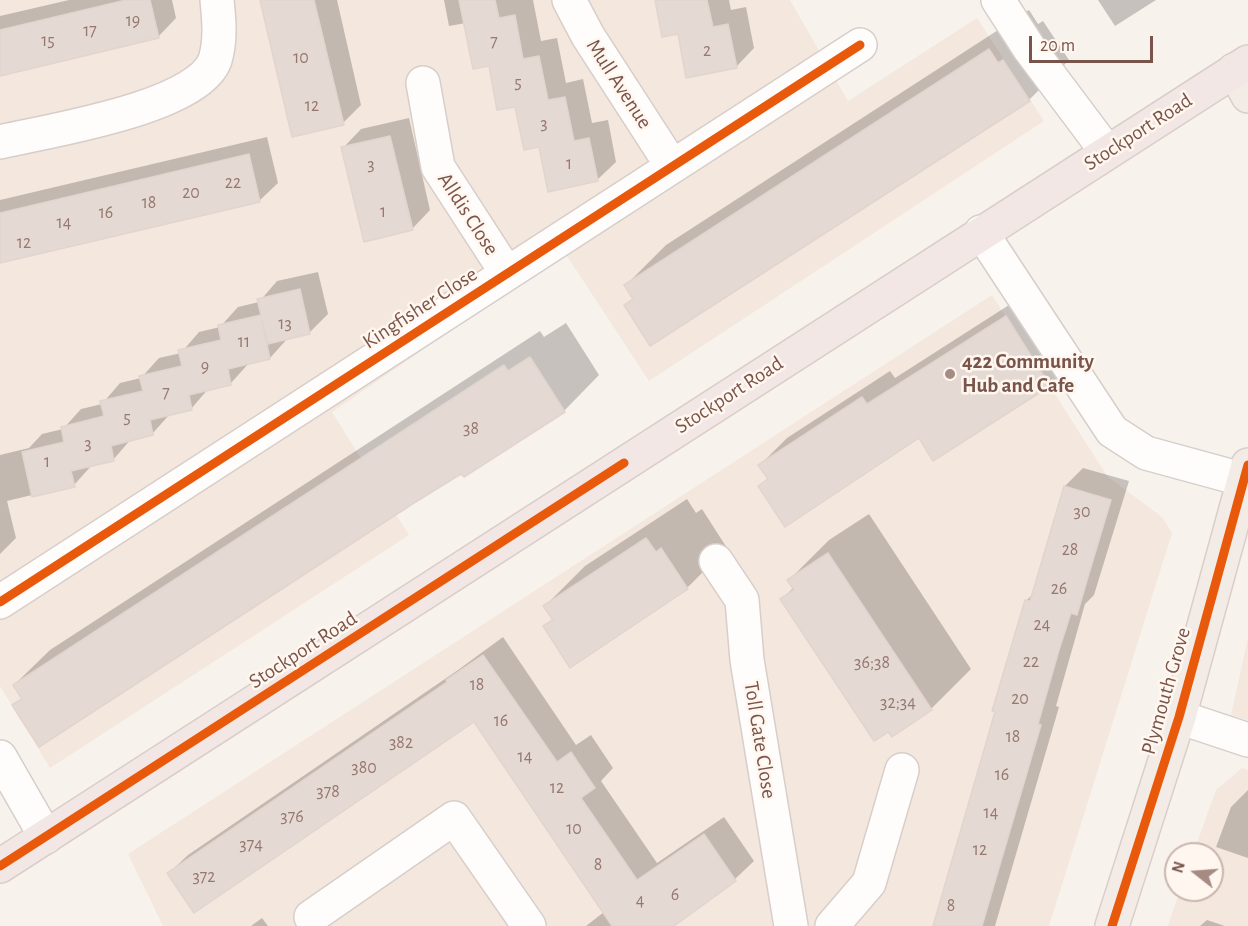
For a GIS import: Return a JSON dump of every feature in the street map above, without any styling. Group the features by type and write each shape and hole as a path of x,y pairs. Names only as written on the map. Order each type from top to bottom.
{"highway":[{"name":"Stockport Road","path":"0,866 981,232 1107,152 1243,76"}],"main road":[{"name":"Plymouth Grove","path":"1113,926 1179,717 1246,472"}],"street":[{"path":"0,142 145,108 193,86 214,62 219,33 217,0"},
{"name":"Mull Avenue","path":"569,0 588,36 672,166"},
{"path":"998,0 1029,48 1107,152"},
{"name":"Kingfisher Close","path":"0,602 860,45"},
{"name":"Alldis Close","path":"423,83 438,167 506,273"},
{"path":"981,232 1112,431 1146,453 1246,472"},
{"name":"Toll Gate Close","path":"716,561 742,600 747,660 791,926"},
{"path":"1179,717 1248,740"},
{"path":"0,757 46,837"},
{"path":"832,926 869,883 902,770"},
{"path":"310,917 454,818 530,926"}],"shaded area":[{"path":"0,0 790,0 848,101 977,18 1044,121 649,381 565,253 332,412 409,535 50,768 0,686"},
{"path":"992,295 1107,476 1162,517 1172,533 1049,926 163,926 128,854"},
{"path":"1248,638 1248,720 1231,715"},
{"path":"1242,768 1248,770 1248,926 1168,926 1176,902 1224,902 1224,842 1197,842 1216,790"}],"building":[{"path":"126,0 150,0 159,38 0,76 0,30"},
{"path":"260,0 314,0 344,125 292,137"},
{"path":"459,0 495,0 499,18 515,15 523,59 539,56 548,100 565,97 574,141 589,138 598,181 548,192 539,147 524,150 515,107 497,110 489,66 473,69"},
{"path":"655,0 707,0 713,27 728,24 737,68 686,78 678,34 662,37"},
{"path":"989,49 998,63 1003,60 1030,101 650,346 624,305 633,299 624,285"},
{"path":"390,136 413,230 364,242 341,147"},
{"path":"249,154 260,202 0,263 0,213"},
{"path":"300,289 310,334 268,344 262,320 270,359 228,369 231,385 189,395 192,410 150,420 153,435 111,446 114,461 71,471 75,487 32,497 22,452 64,442 61,427 104,416 100,401 143,391 139,376 182,366 178,350 221,340 218,325 261,315 257,299"},
{"path":"1006,316 1050,386 933,461 919,438 785,527 758,486 768,479 758,465 862,397 867,404"},
{"path":"530,357 565,412 464,477 461,474 414,503 39,747 12,705 22,699 13,685 504,365 508,371"},
{"path":"1064,486 1111,500 1077,615 1071,613 1059,650 1038,724 1041,725 982,926 933,926 1025,600 1030,601"},
{"path":"646,538 656,552 661,548 688,589 570,668 543,626 553,620 543,606"},
{"path":"828,553 932,710 892,737 888,732 874,741 780,599 794,590 787,580"},
{"path":"483,655 557,762 571,752 595,788 581,798 637,880 704,834 736,881 674,926 612,926 474,722 194,913 167,873"}],"cycle path":[{"path":"0,602 860,45"},
{"path":"0,866 624,463"},
{"path":"1112,926 1179,717 1248,465"}],"place":[{"name":"422 Community Hub and Cafe","path":"950,374"}]}
